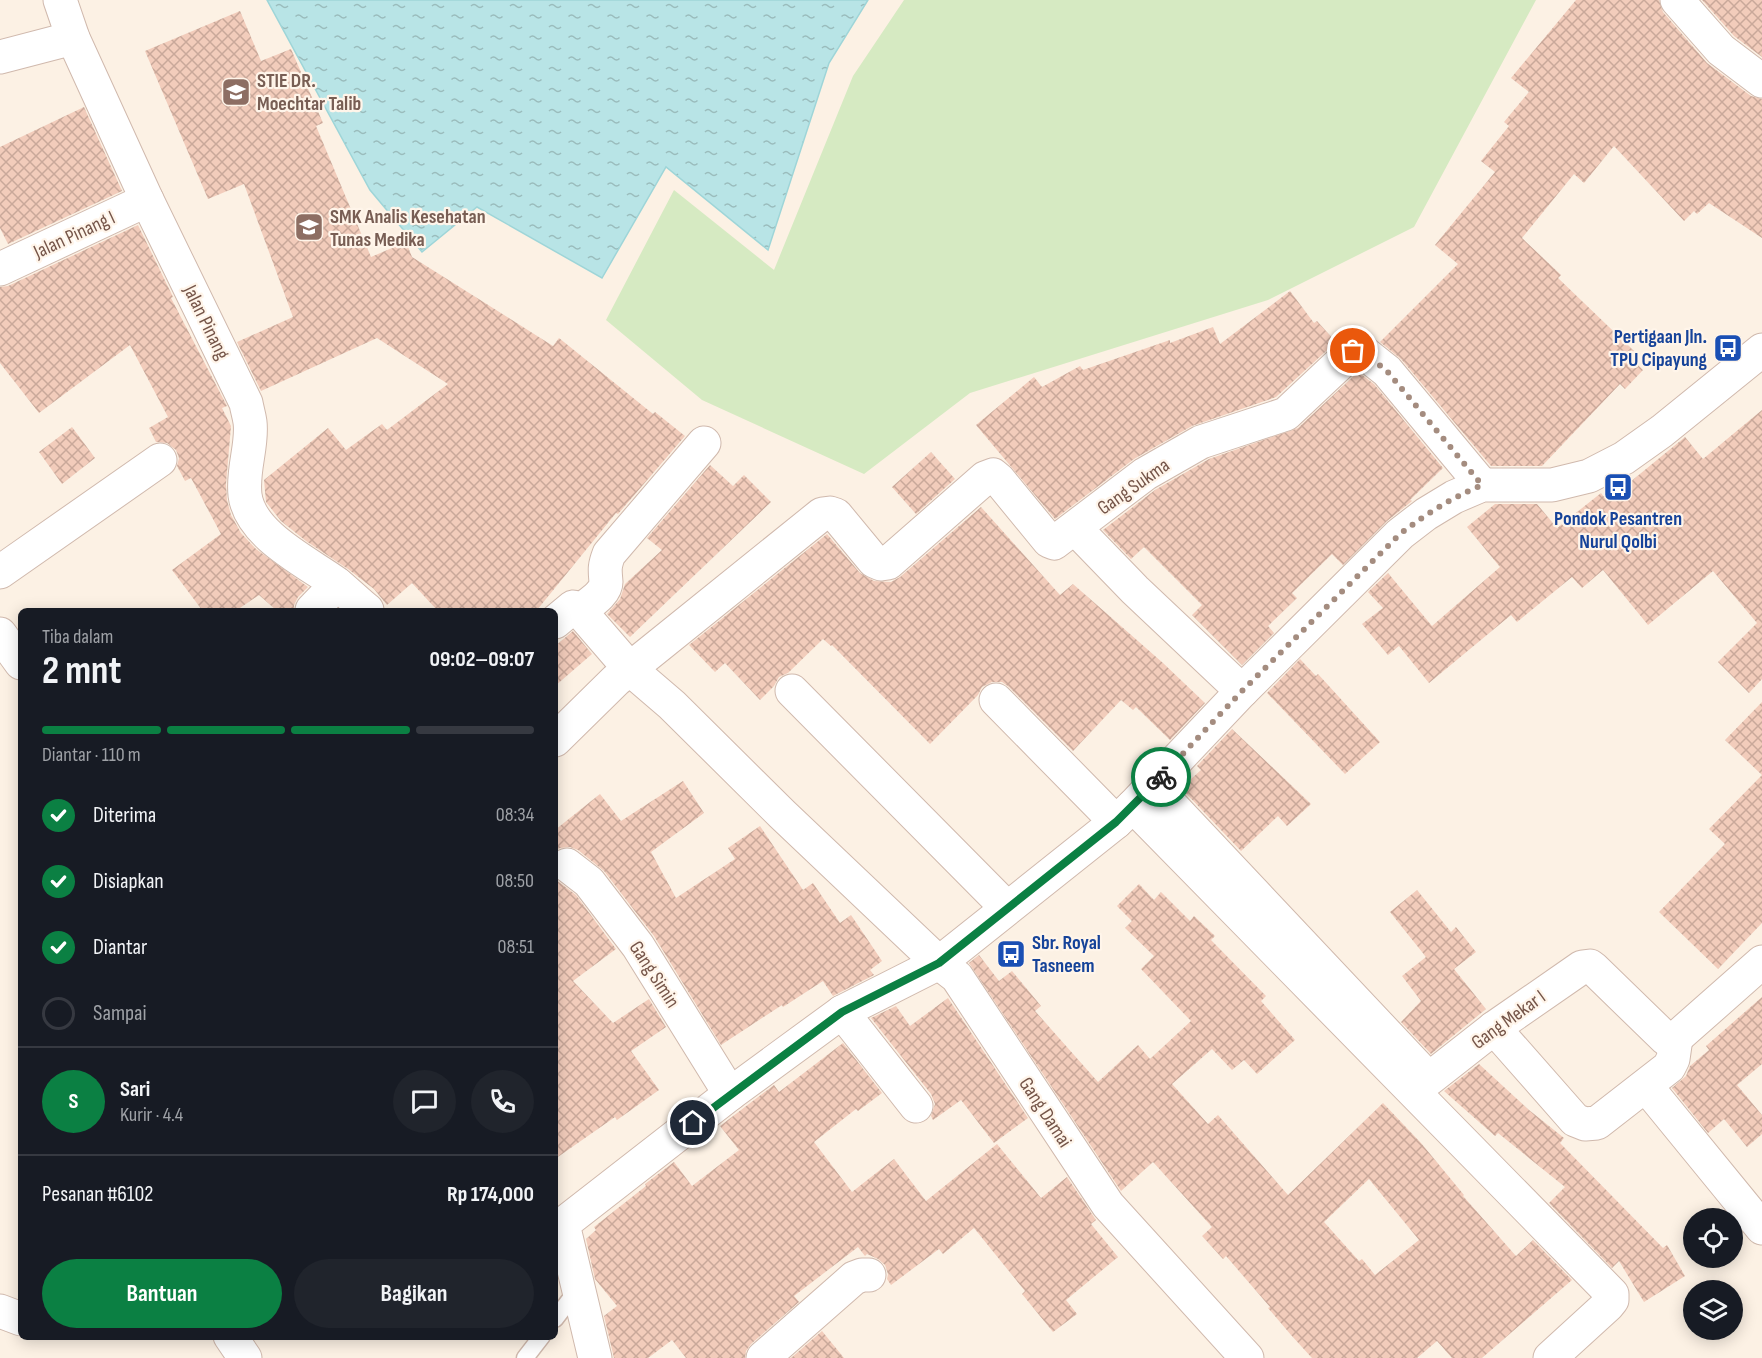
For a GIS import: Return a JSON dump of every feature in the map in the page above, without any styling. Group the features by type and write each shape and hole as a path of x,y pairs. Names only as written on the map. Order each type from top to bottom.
{"street":[{"name":"Jalan Pinang","path":"60,0 73,38 147,200 246,403 250,423 244,473 246,498 252,513 266,533 287,551 337,584 365,608"},
{"path":"1677,0 1721,50 1762,81"},
{"path":"0,57 73,38"},
{"name":"Jalan Pinang I","path":"0,269 147,200"},
{"path":"595,1358 578,1288 559,1226 730,1094 842,1012 939,963 1134,805 1242,691 1400,534 1426,514 1454,497 1482,485 1552,485 1589,476 1624,458 1662,431 1762,350"},
{"name":"Gang Sukma","path":"1242,691 1135,590 1075,528 1145,474 1201,442 1286,414 1353,351 1363,352 1387,371 1482,485"},
{"path":"568,616 602,592 606,583 604,568 609,554 705,443"},
{"path":"0,572 160,460"},
{"path":"558,737 630,669 822,514 836,515 874,561 881,564 888,563 985,478 993,476 999,480 1049,541 1054,543 1075,528"},
{"path":"314,608 337,584"},
{"name":"Gang Damai","path":"568,616 672,705 782,814 939,963 957,977 1108,1204 1247,1358"},
{"path":"0,634 18,659"},
{"path":"792,691 1007,908"},
{"path":"996,700 1134,805 1612,1294 1612,1300 1608,1305 1550,1358"},
{"name":"Gang Mekar I","path":"1134,805 1429,1079 1494,1028 1582,966 1590,966 1666,1039 1676,1038"},
{"name":"Gang Simin","path":"567,865 589,882 638,946 730,1094"},
{"path":"1494,1028 1575,1120 1586,1124 1597,1123 1669,1067 1673,1059 1676,1038 1762,962"},
{"path":"842,1012 916,1106"},
{"path":"1646,1086 1762,1228"},
{"path":"763,1358 854,1278 869,1275"},
{"path":"0,1311 18,1317"},
{"path":"233,1340 245,1358"}],"lane":[{"path":"558,1315 578,1288"},
{"path":"525,1358 539,1340"}],"green space":[{"path":"904,0 1536,0 1414,227 1268,300 970,393 864,474 702,400 606,320 674,190 774,270 853,76"}],"water":[{"path":"267,0 868,0 829,63 768,250 666,167 602,278 477,207 422,252 370,190"}],"building":[{"path":"1576,0 1659,0 1663,12 1707,63 1751,96 1762,99 1762,238 1709,203 1697,214 1694,211 1684,221 1614,146 1584,183 1574,174 1522,238 1561,275 1558,278 1634,351 1629,356 1643,370 1625,389 1620,384 1542,466 1491,466 1401,359 1380,342 1458,264 1435,245 1495,172 1481,161 1509,126 1504,122 1529,92 1511,78"},
{"path":"1702,0 1762,0 1762,57 1734,36"},
{"path":"240,11 261,61 291,49 323,123 316,126 371,257 406,242 412,257 553,346 559,338 653,414 655,412 685,436 618,514 616,513 539,608 435,608 412,583 387,605 374,589 281,521 266,502 264,480 328,428 346,450 382,424 387,430 448,384 377,338 261,391 237,342 293,317 244,184 208,199 145,51"},
{"path":"84,107 122,191 8,244 0,228 0,147"},
{"path":"138,225 173,297 171,298 227,406 222,408 231,426 226,484 231,515 241,533 256,549 308,587 298,597 294,608 274,608 259,595 240,608 200,608 172,570 221,534 191,478 185,481 177,466 179,458 176,450 167,443 156,442 149,428 168,417 130,345 39,413 0,363 0,287 8,286"},
{"path":"1290,291 1314,323 1317,321 1336,342 1276,397 1192,426 1134,459 1055,519 976,425 1034,377 1042,387 1080,366 1083,370 1213,327 1220,344"},
{"path":"1358,372 1374,384 1443,468 1410,500 1412,501 1387,521 1343,565 1332,554 1292,593 1297,598 1268,626 1274,633 1242,665 1192,615 1202,605 1144,547 1131,559 1103,530 1155,490 1209,459 1298,428"},
{"path":"1762,410 1762,679 1749,693 1718,662 1757,623 1713,571 1648,625 1603,570 1582,588 1572,577 1517,622 1511,615 1429,683 1399,646 1388,655 1362,624 1383,608 1368,592 1388,573 1432,626 1500,567 1467,527 1495,504 1537,504 1557,528 1601,493 1607,501 1685,437 1703,459"},
{"path":"72,427 95,458 62,484 39,452"},
{"path":"931,452 955,479 916,514 892,487"},
{"path":"710,465 733,486 744,475 771,502 630,637 607,614 620,599 625,584 662,550 647,538"},
{"path":"981,507 1060,595 1073,584 1205,703 1170,740 1136,707 1133,710 1121,700 1073,751 1009,687 1002,682 992,682 982,687 978,695 930,744 832,645 823,639 788,673 779,677 774,686 760,700 725,663 715,672 689,645 827,534 860,573 874,581 891,582 900,577"},
{"path":"573,631 592,654 558,683 558,644"},
{"path":"1300,659 1316,676 1318,674 1380,742 1345,774 1267,693"},
{"path":"1762,702 1762,775 1725,740"},
{"path":"1232,729 1311,804 1287,826 1278,816 1241,851 1181,788 1201,770 1197,766"},
{"path":"1762,775 1762,923 1718,969 1659,912 1725,844 1709,829"},
{"path":"683,781 704,813 651,852 676,898 735,859 728,848 760,826 803,890 813,883 840,923 851,915 882,961 870,970 874,975 833,996 823,981 721,1045 654,936 604,871 578,850 570,847 558,849 558,828 600,794 621,821"},
{"path":"558,881 576,895 616,949 573,981 613,1023 649,999 666,1027 631,1051 659,1090 617,1120 615,1117 558,1157"},
{"path":"1139,884 1154,900 1161,892 1190,921 1194,916 1215,936 1211,940 1266,996 1261,1001 1295,1040 1257,1074 1244,1060 1232,1070 1212,1049 1172,1084 1208,1124 1218,1115 1288,1195 1383,1103 1421,1143 1463,1196 1516,1256 1533,1240 1572,1280 1482,1358 1452,1358 1437,1341 1417,1358 1312,1358 1226,1256 1223,1259 1202,1236 1212,1227 1153,1162 1121,1191 969,963 979,955 999,981 1012,971 1041,1006 1035,1011 1098,1082 1138,1045 1150,1059 1191,1021 1141,969 1154,956 1125,928 1132,921 1117,906","holes":["1369,1179 1419,1240 1375,1275 1362,1259 1359,1261 1324,1222"]},
{"path":"1417,890 1451,932 1456,927 1476,952 1454,969 1486,1009 1431,1054 1401,1022 1421,1001 1402,976 1426,957 1390,912"},
{"path":"1762,997 1762,1064 1737,1085 1762,1115 1762,1134 1747,1147 1724,1119 1708,1133 1672,1088 1686,1076 1690,1066 1709,1050 1706,1046"},
{"path":"948,998 1028,1118 994,1143 961,1100 933,1120 931,1116 935,1104 931,1094 871,1018 896,1006 910,1026"},
{"path":"843,1043 882,1093 858,1111 856,1109 814,1142 852,1192 894,1159 926,1201 997,1144 1041,1198 1067,1177 1096,1220 1091,1224 1118,1257 1066,1300 1077,1314 1053,1332 1022,1294 1025,1291 974,1228 943,1254 939,1249 891,1285 887,1279 885,1265 867,1254 865,1256 858,1247 794,1296 799,1302 751,1344 746,1351 745,1358 686,1358 672,1340 648,1358 614,1358 604,1316 617,1306 595,1279 586,1239 596,1230 594,1227 674,1162 692,1186 739,1150 720,1126 774,1085 779,1092"},
{"path":"1479,1064 1529,1110 1564,1138 1560,1143 1663,1248 1667,1245 1685,1276 1644,1302 1619,1261 1612,1268 1549,1203 1565,1187 1498,1133 1495,1136 1444,1091"},
{"path":"822,1331 844,1358 791,1358"}],"way so far":[{"path":"1161,777 1242,691 1400,534 1426,514 1454,497 1482,485 1387,371 1363,352 1353,351"}],"place":[{"name":"STIE DR. Moechtar Talib","path":"236,92"},
{"name":"SMK Analis Kesehatan Tunas Medika","path":"309,227"},
{"name":"Pertigaan Jln. TPU Cipayung","path":"1728,348"},
{"name":"Pondok Pesantren Nurul Qolbi","path":"1618,487"},
{"name":"Sbr. Royal Tasneem","path":"1011,954"}],"route":[{"path":"693,1123 842,1012 939,963 1116,822 1161,777"}]}
